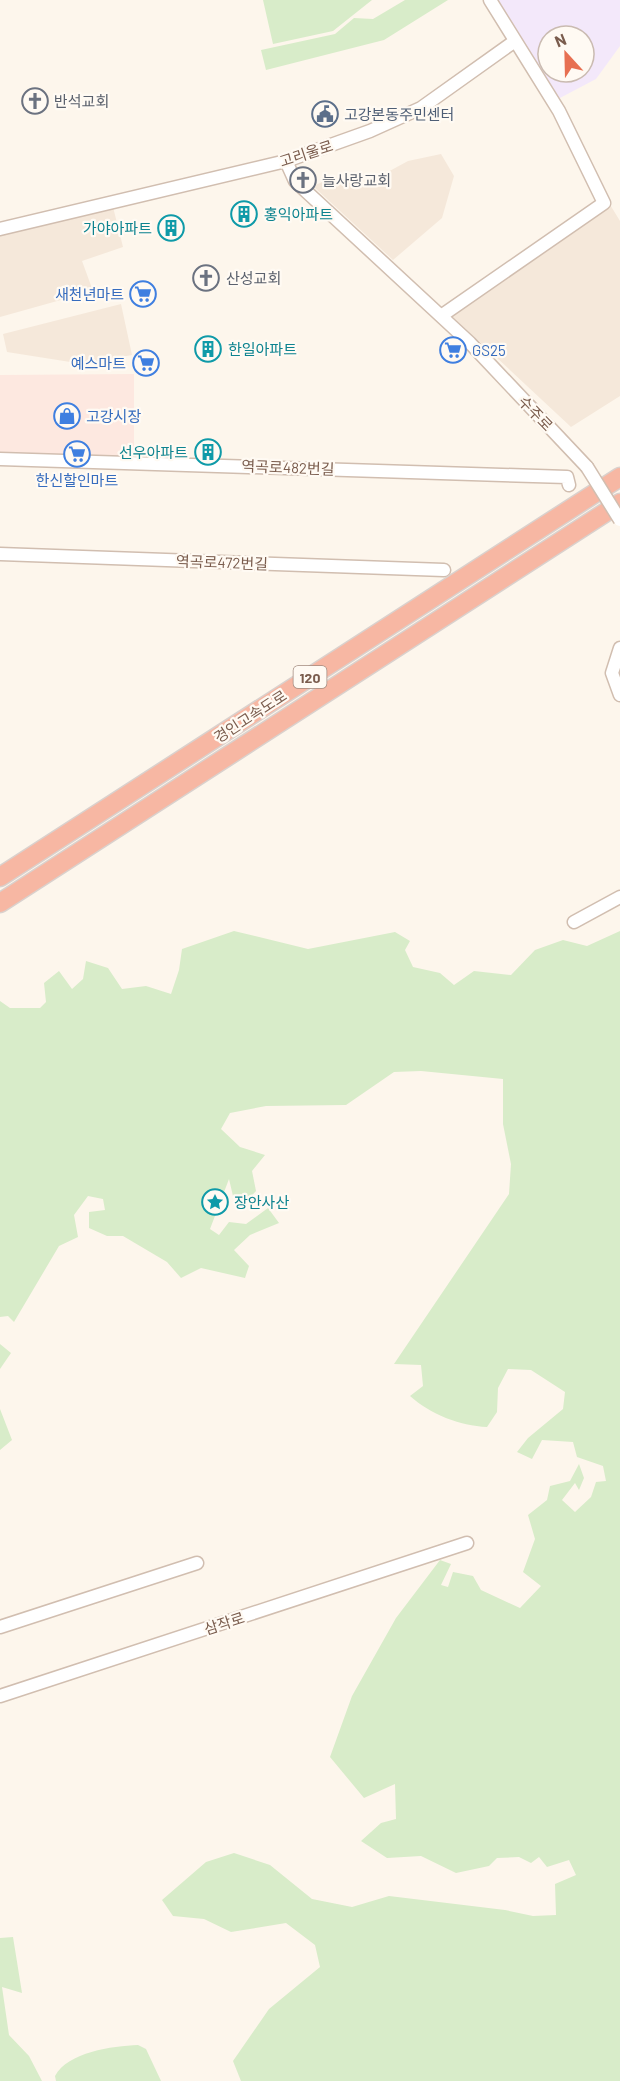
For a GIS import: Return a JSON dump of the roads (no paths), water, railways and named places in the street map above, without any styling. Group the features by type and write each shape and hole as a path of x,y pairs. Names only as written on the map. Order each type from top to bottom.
{"highway":[{"name":"경인고속도로","path":"0,877 620,477"},
{"name":"경인고속도로","path":"0,903 620,503"}],"street":[{"path":"441,316 604,202 559,111 490,0"},
{"name":"고리울로","path":"0,229 286,161 370,131 421,108 515,41"},
{"name":"수주로","path":"286,161 295,181 441,316 587,467 620,520"},
{"name":"역곡로482번길","path":"0,459 567,477 569,486"},
{"name":"역곡로472번길","path":"0,554 444,570"},
{"path":"620,648 612,673 620,695"},
{"path":"574,922 620,897"},
{"name":"삼작로","path":"0,1696 467,1543"},
{"path":"0,1627 196,1563"}],"place":[{"name":"반석교회","path":"35,101"},
{"name":"고강본동주민센터","path":"325,114"},
{"name":"늘사랑교회","path":"303,180"},
{"name":"홍익아파트","path":"244,214"},
{"name":"가야아파트","path":"171,228"},
{"name":"산성교회","path":"206,278"},
{"name":"새천년마트","path":"143,294"},
{"name":"한일아파트","path":"208,349"},
{"name":"GS25","path":"453,350"},
{"name":"예스마트","path":"146,363"},
{"name":"고강시장","path":"67,416"},
{"name":"선우아파트","path":"208,452"},
{"name":"한신할인마트","path":"77,454"},
{"name":"장안사산","path":"215,1202"}]}
